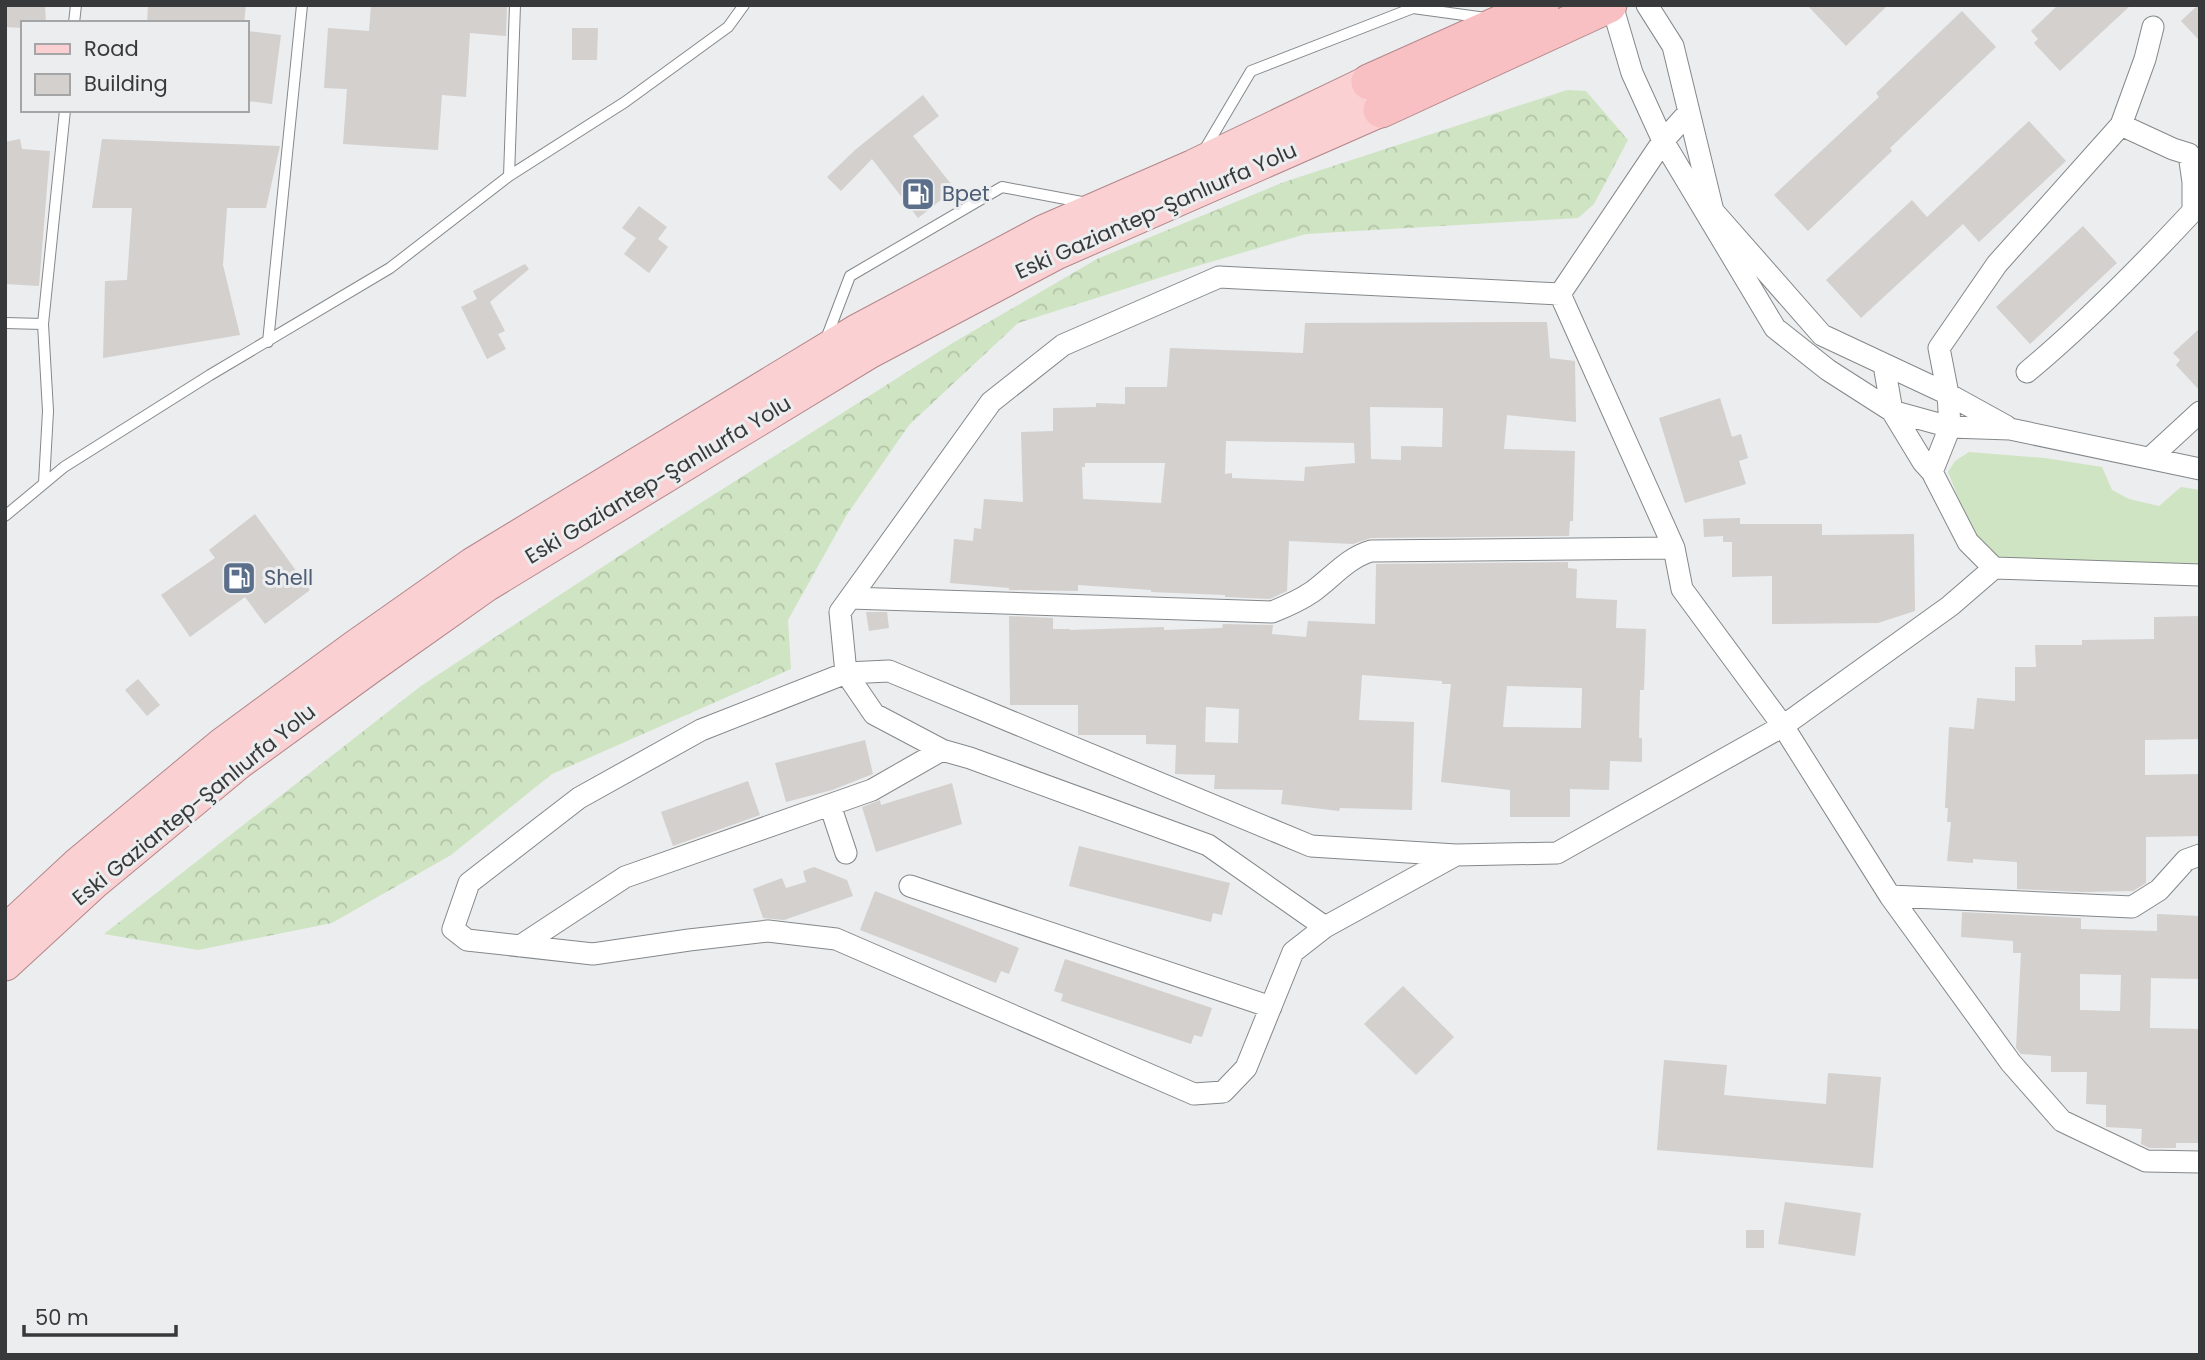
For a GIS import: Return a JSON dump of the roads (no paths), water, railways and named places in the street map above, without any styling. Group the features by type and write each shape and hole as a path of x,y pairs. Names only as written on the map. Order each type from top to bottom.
{"highway":[{"path":"1375,96 1506,21 1541,5"},
{"path":"1375,96 1611,5"}],"main road":[{"name":"Eski Gaziantep-Şanlıurfa Yolu","path":"5,932 77,865 223,744 473,564 857,331 1045,231 1194,166 1375,96"},
{"name":"Eski Gaziantep-Şanlıurfa Yolu","path":"5,964 93,883 238,763 486,584 869,352 1056,253 1375,96"}],"street":[{"path":"1611,5 1632,74 1663,141 1775,328 1828,370 1892,411 1950,427 2011,429 2200,469"},
{"path":"1647,5 1673,46 1713,211 1822,335 1948,394 2011,429"},
{"path":"1932,472 1950,427 1948,394 1939,348 1997,264 2121,125 2146,59 2153,27"},
{"path":"1560,294 1663,141 1689,112"},
{"path":"2028,372 2068,338 2138,270 2193,211 2194,150 2173,149 2121,125"},
{"path":"1325,927 1208,845 942,750 874,714 846,673 840,612 991,402 1063,345 1219,277 1560,294"},
{"path":"1560,294 1674,548 1682,589 1783,726 1890,896 2011,1063 2062,1121 2146,1161 2200,1162"},
{"path":"1884,365 1892,411 1932,472 1968,542 1994,568"},
{"path":"2150,458 2200,412"},
{"path":"850,598 1272,611 1293,604 1314,591 1357,555 1371,551 1674,548"},
{"path":"1456,855 1325,927 1293,952 1246,1068 1223,1092 1194,1094 836,939 768,931 593,954 467,940 453,929 469,883 579,797 701,730 846,673 889,671 1311,846 1456,855 1557,853 1783,726 1950,606 1994,568 2200,575"},
{"path":"520,946 625,877 872,790 942,750"},
{"path":"830,805 846,853"},
{"path":"1890,896 2132,907 2159,890 2186,860 2200,855"},
{"path":"910,886 1271,1007"}],"lane":[{"path":"268,342 302,5"},
{"path":"509,177 516,5"},
{"path":"5,516 64,467 210,374 390,268 509,177 625,102 718,35 728,27 744,5"},
{"path":"1194,166 1251,71 1413,8 1506,21"},
{"path":"44,483 48,411 43,324 65,112"},
{"path":"821,353 850,276 1002,187 1104,206"},
{"path":"5,323 43,324"}],"place":[{"name":"Bpet","path":"918,194"},
{"name":"Shell","path":"239,578"}]}
